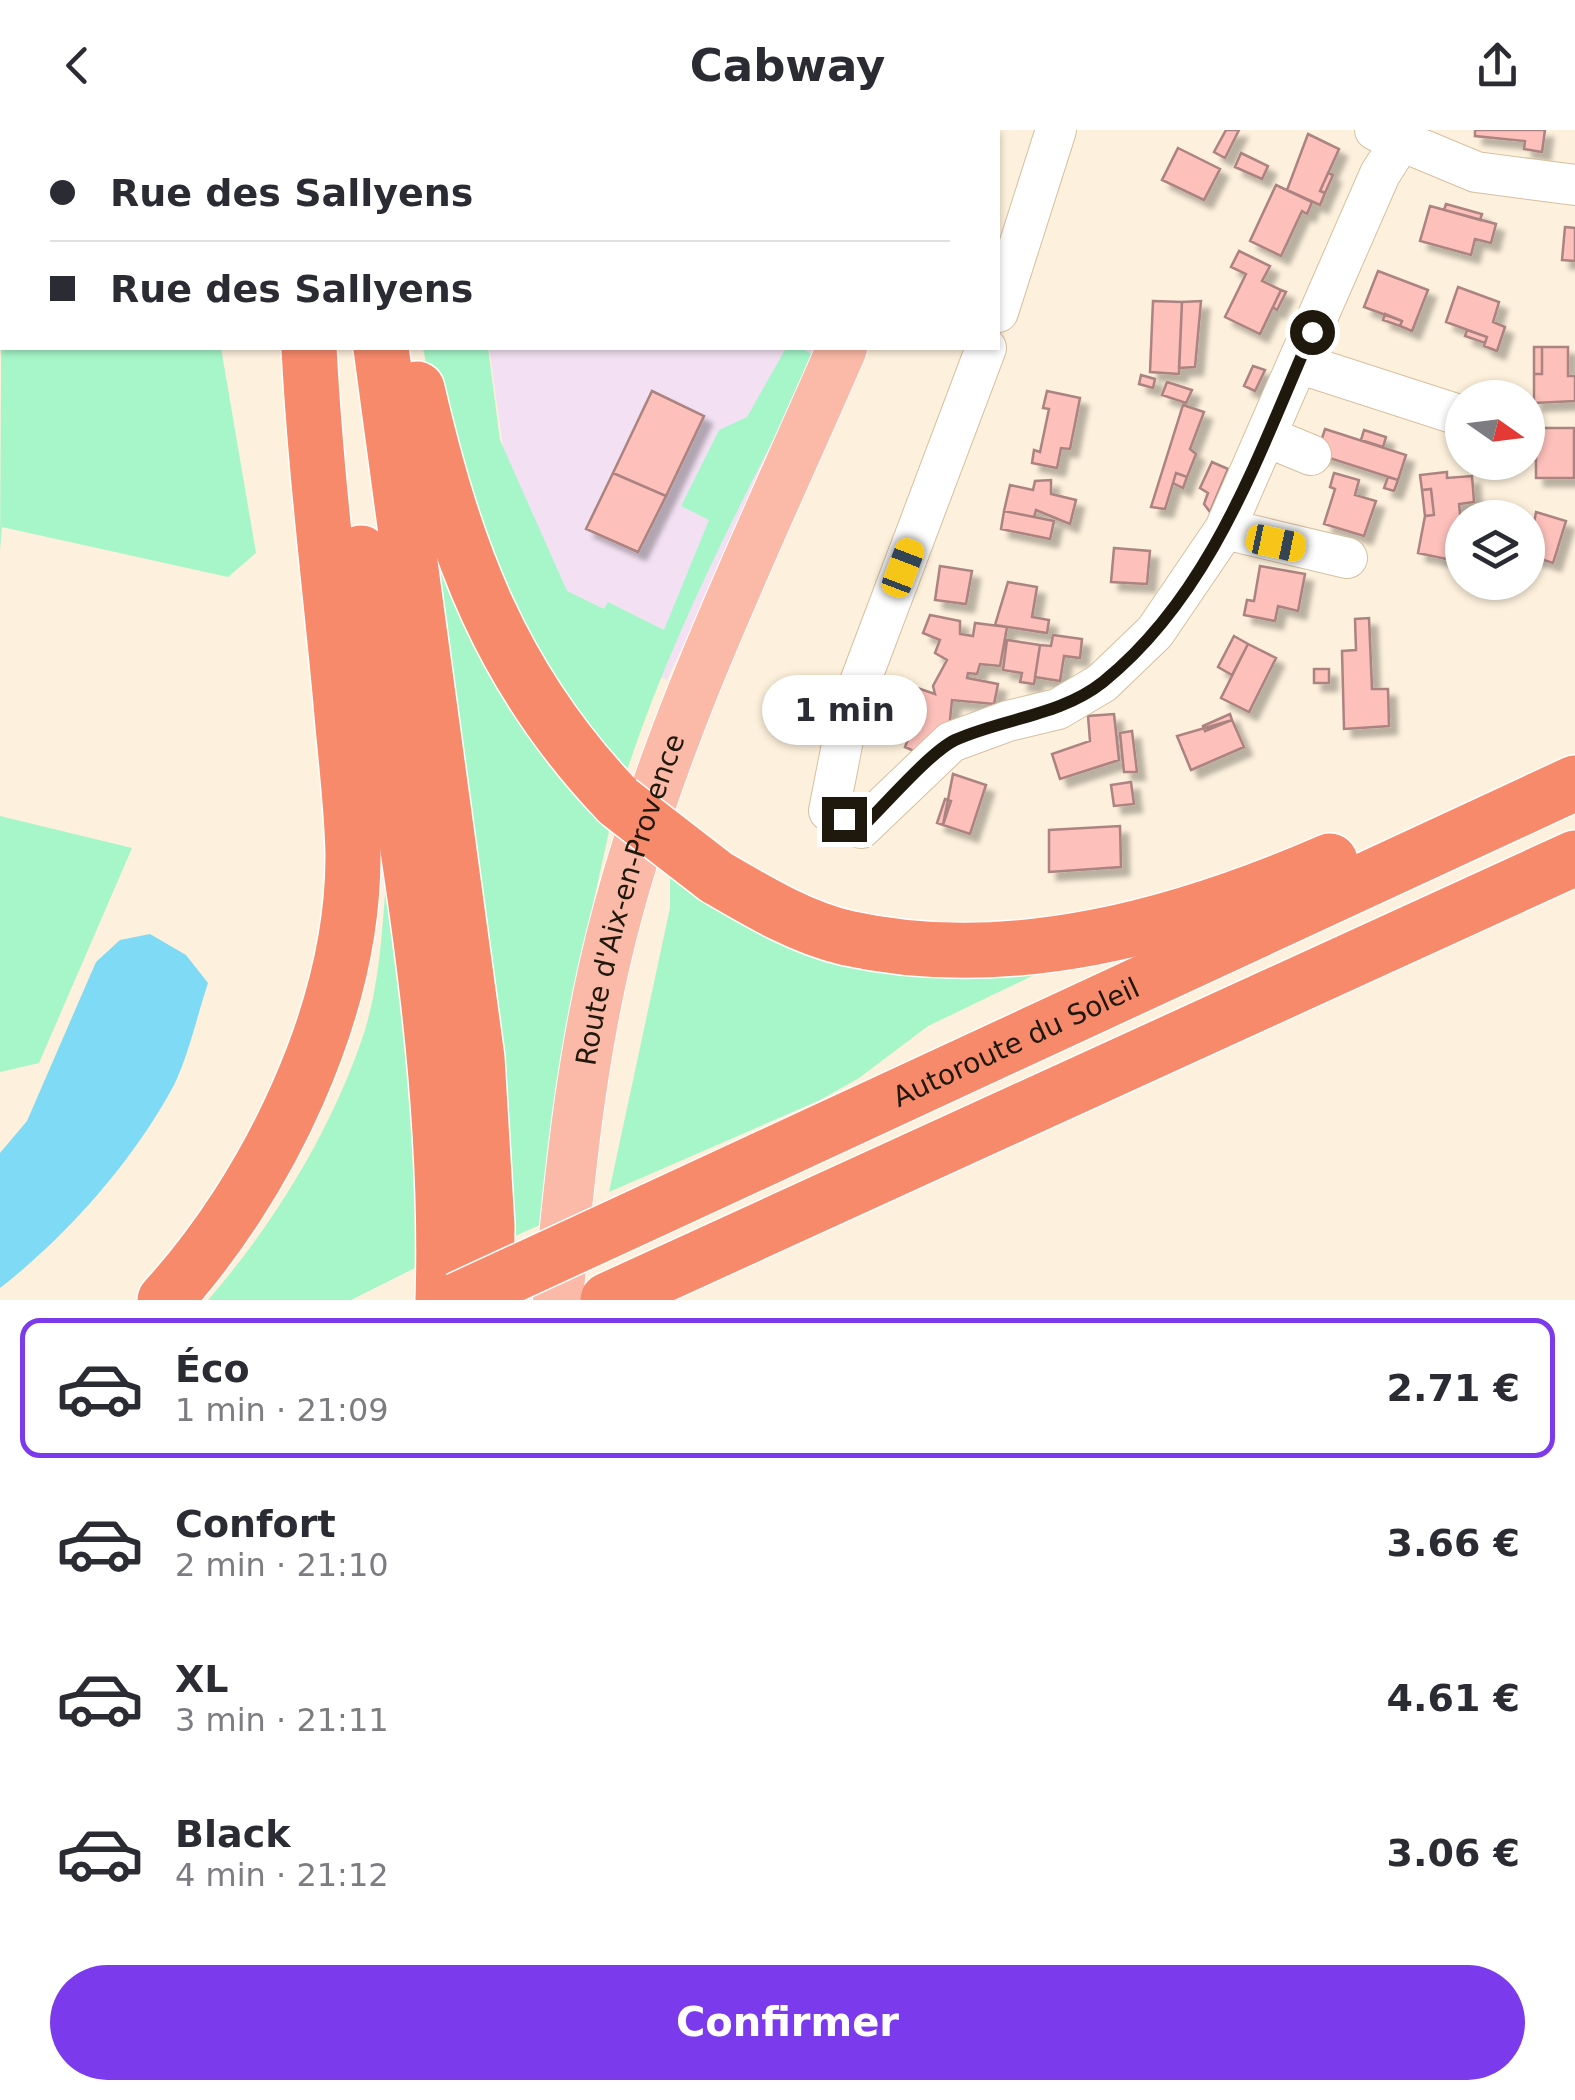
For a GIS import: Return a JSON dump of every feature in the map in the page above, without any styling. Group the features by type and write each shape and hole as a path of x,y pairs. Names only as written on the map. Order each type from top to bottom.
{"highway":[{"path":"165,1300 237,1210 268,1156 321,1030 342,946 353,857 309,350"},
{"path":"331,350 422,930 437,1085 445,1238 443,1300"},
{"path":"380,350 477,1058 487,1226 486,1300"},
{"path":"408,350 432,454 474,587 515,666 569,750 619,802 716,877 782,915 845,938 936,951 1030,946 1129,931 1206,908 1575,761"},
{"name":"Autoroute du Soleil","path":"458,1300 1575,783"},
{"path":"627,1291 1575,858"}],"main road":[{"name":"Route d'Aix-en-Provence","path":"558,1300 573,1134 594,1011 618,910 684,712 841,350"},
{"name":"Route d'Aix-en-Provence","path":"770,516 867,350"}],"street":[{"path":"1000,306 1056,130"},
{"path":"985,350 848,714 829,811 861,828 951,742 1008,720 1058,709 1102,683 1154,632 1225,529 1395,134 1476,172 1575,185"},
{"path":"1298,363 1445,411"},
{"path":"1267,437 1311,455"},
{"path":"1225,529 1346,558"}],"shaded area":[{"path":"489,350 821,350 667,680 526,610"}],"green space":[{"path":"1,350 221,350 256,553 228,577 2,527 0,551"},
{"path":"423,350 488,350 500,440 567,591 604,609 608,602 664,630 709,520 681,506 719,430 747,417 785,350 805,350 816,357 684,623 621,789 540,690 436,413"},
{"path":"426,503 610,827 566,1026 542,1224 513,1237 488,924"},
{"path":"0,816 132,848 39,1063 0,1072"},
{"path":"388,851 425,1263 351,1300 208,1300 276,1210 315,1145 348,1077 373,996 381,948"},
{"path":"670,878 735,914 1103,963 1036,974 928,1026 859,1078 820,1100 609,1192 670,908"}],"water":[{"path":"150,934 186,955 208,983 174,1085 139,1141 97,1195 50,1245 0,1288 0,1153 27,1121 96,962 120,940"}],"building":[{"path":"1226,130 1239,130 1225,158 1214,152"},
{"path":"1475,130 1545,130 1542,152 1524,149 1525,141 1475,136"},
{"path":"1308,134 1339,149 1320,191 1325,193 1320,205 1287,190"},
{"path":"1178,148 1220,169 1204,200 1162,180"},
{"path":"1241,153 1268,166 1262,179 1235,167"},
{"path":"1328,173 1333,175 1325,193 1320,191"},
{"path":"1276,185 1312,202 1307,214 1302,211 1281,256 1250,241"},
{"path":"1446,204 1482,214 1480,220 1444,210"},
{"path":"1430,206 1496,224 1491,243 1475,239 1471,255 1420,241"},
{"path":"1565,227 1575,228 1575,261 1562,260"},
{"path":"1239,251 1270,266 1262,281 1281,290 1260,334 1225,317 1246,274 1231,267"},
{"path":"1378,271 1428,290 1412,331 1400,326 1402,321 1364,307"},
{"path":"1458,287 1499,302 1493,322 1505,327 1497,351 1484,346 1487,337 1446,322"},
{"path":"1281,290 1286,292 1277,310 1273,307"},
{"path":"1153,301 1182,302 1179,374 1150,372"},
{"path":"1201,301 1195,367 1179,368 1182,302"},
{"path":"1385,314 1402,321 1400,326 1383,320"},
{"path":"1467,330 1487,337 1485,343 1465,336"},
{"path":"1534,347 1542,347 1542,374 1534,374"},
{"path":"1542,347 1568,347 1568,376 1575,376 1575,401 1545,402 1545,380 1534,380 1534,374 1542,374"},
{"path":"1253,366 1265,370 1255,391 1244,386"},
{"path":"1141,375 1155,379 1153,388 1139,384"},
{"path":"1167,382 1192,390 1186,403 1162,395"},
{"path":"652,391 704,416 666,496 613,473"},
{"path":"1047,391 1080,398 1070,449 1061,448 1057,468 1032,463 1034,450 1040,452 1049,409 1043,408"},
{"path":"1183,405 1204,412 1190,449 1196,454 1187,477 1176,473 1165,509 1151,507"},
{"path":"1545,428 1574,428 1574,478 1545,478"},
{"path":"1325,429 1406,455 1398,480 1317,454"},
{"path":"1364,430 1386,437 1383,447 1361,440"},
{"path":"1212,462 1228,469 1210,512 1204,504 1208,493 1200,488"},
{"path":"1445,472 1445,480 1472,480 1474,500 1445,500 1445,559 1418,553 1425,516 1434,515 1431,489 1422,490 1420,475"},
{"path":"613,473 666,496 638,552 586,529"},
{"path":"1176,473 1187,477 1183,488 1173,483"},
{"path":"1334,473 1359,480 1355,495 1376,501 1364,536 1324,524 1335,489 1330,487"},
{"path":"1388,477 1398,480 1394,491 1384,488"},
{"path":"1051,480 1051,494 1076,500 1070,524 1036,510 1034,517 1004,511 1010,485 1033,490 1035,481"},
{"path":"1431,489 1434,515 1425,516 1422,490"},
{"path":"1004,511 1054,521 1050,539 1001,529"},
{"path":"1545,515 1566,521 1553,563 1545,560"},
{"path":"1114,548 1150,551 1147,584 1111,582"},
{"path":"940,566 972,571 966,604 935,600"},
{"path":"1260,566 1305,574 1298,611 1278,606 1275,621 1244,615 1247,600 1254,601"},
{"path":"1008,582 1037,587 1032,617 1049,620 1047,633 995,625"},
{"path":"930,615 960,621 960,634 973,636 975,623 1007,627 1000,666 980,664 977,674 968,673 967,678 998,684 994,704 952,700 949,730 914,751 905,747 915,721 893,713 903,683 935,694 933,686 947,660 935,653 940,640 923,633"},
{"path":"1369,618 1372,689 1388,689 1389,726 1344,729 1342,651 1356,650 1355,619"},
{"path":"1053,635 1082,639 1080,658 1064,656 1060,681 1035,677 1040,645 1051,646"},
{"path":"1234,636 1248,644 1232,675 1218,667"},
{"path":"1007,640 1040,645 1034,684 1020,682 1022,673 1003,670"},
{"path":"1248,644 1276,658 1249,712 1221,698"},
{"path":"1314,669 1329,669 1329,683 1314,683"},
{"path":"1114,714 1119,760 1060,779 1052,754 1090,741 1088,716"},
{"path":"1230,714 1232,720 1205,731 1203,726"},
{"path":"1232,720 1244,747 1191,770 1177,736"},
{"path":"1132,731 1137,772 1124,772 1120,733"},
{"path":"953,774 986,785 970,834 943,825"},
{"path":"1131,782 1134,804 1114,806 1111,785"},
{"path":"945,799 951,801 943,825 937,823"},
{"path":"1120,826 1121,867 1049,872 1049,830"}],"route":[{"path":"844,819 861,828 951,742 1008,720 1058,709 1102,683 1154,632 1225,529 1312,332"}]}
